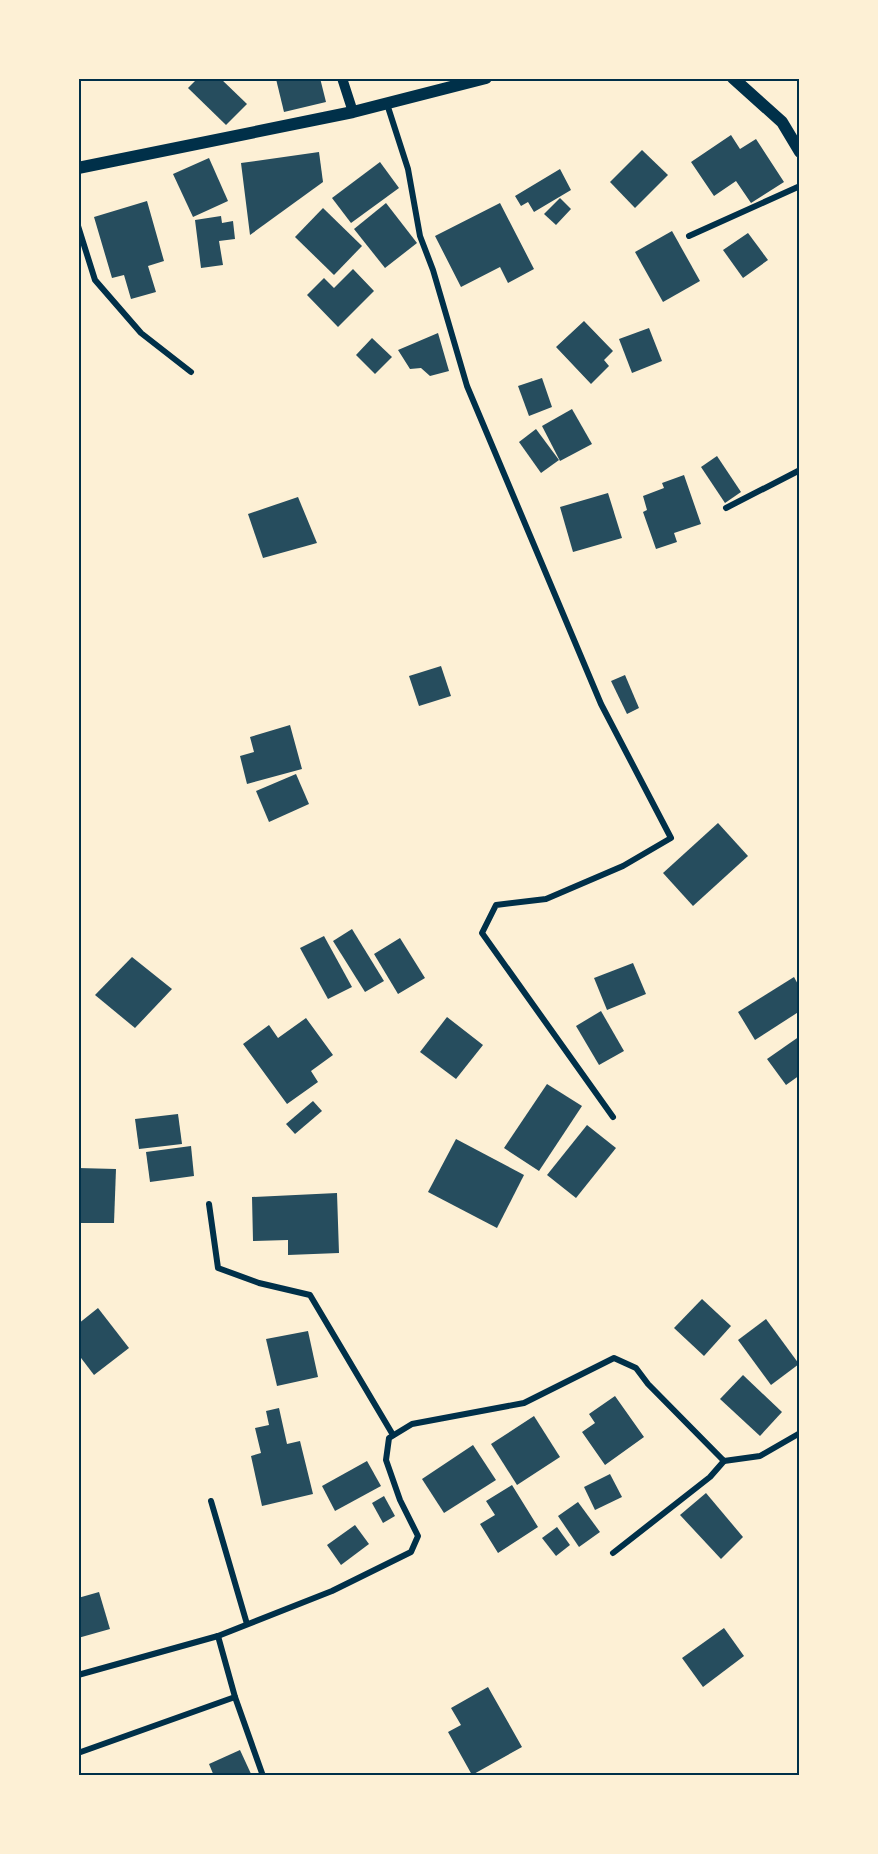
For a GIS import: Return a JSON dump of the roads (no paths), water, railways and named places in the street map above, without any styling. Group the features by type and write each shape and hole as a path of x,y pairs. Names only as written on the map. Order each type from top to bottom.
{"main road":[{"path":"78,168 353,112 486,78"},
{"path":"732,78 782,122 800,152"}],"street":[{"path":"342,78 353,112"},
{"path":"387,104 408,169 420,236 467,387 601,704 671,838 623,866 546,899 496,905 482,933 613,1117"},
{"path":"688,236 800,186"},
{"path":"78,226 95,280 141,333 190,372"},
{"path":"726,508 800,470"},
{"path":"209,1204 218,1268 259,1283 310,1295 393,1435"},
{"path":"78,1675 218,1636 332,1591 411,1552 418,1536 400,1500 386,1460 389,1438 412,1424 524,1403 614,1358 636,1368 648,1384 724,1461"},
{"path":"614,1553 710,1477 724,1461 760,1456 800,1432"},
{"path":"211,1501 247,1624"},
{"path":"218,1636 235,1697 263,1776"},
{"path":"78,1753 235,1697"}]}
